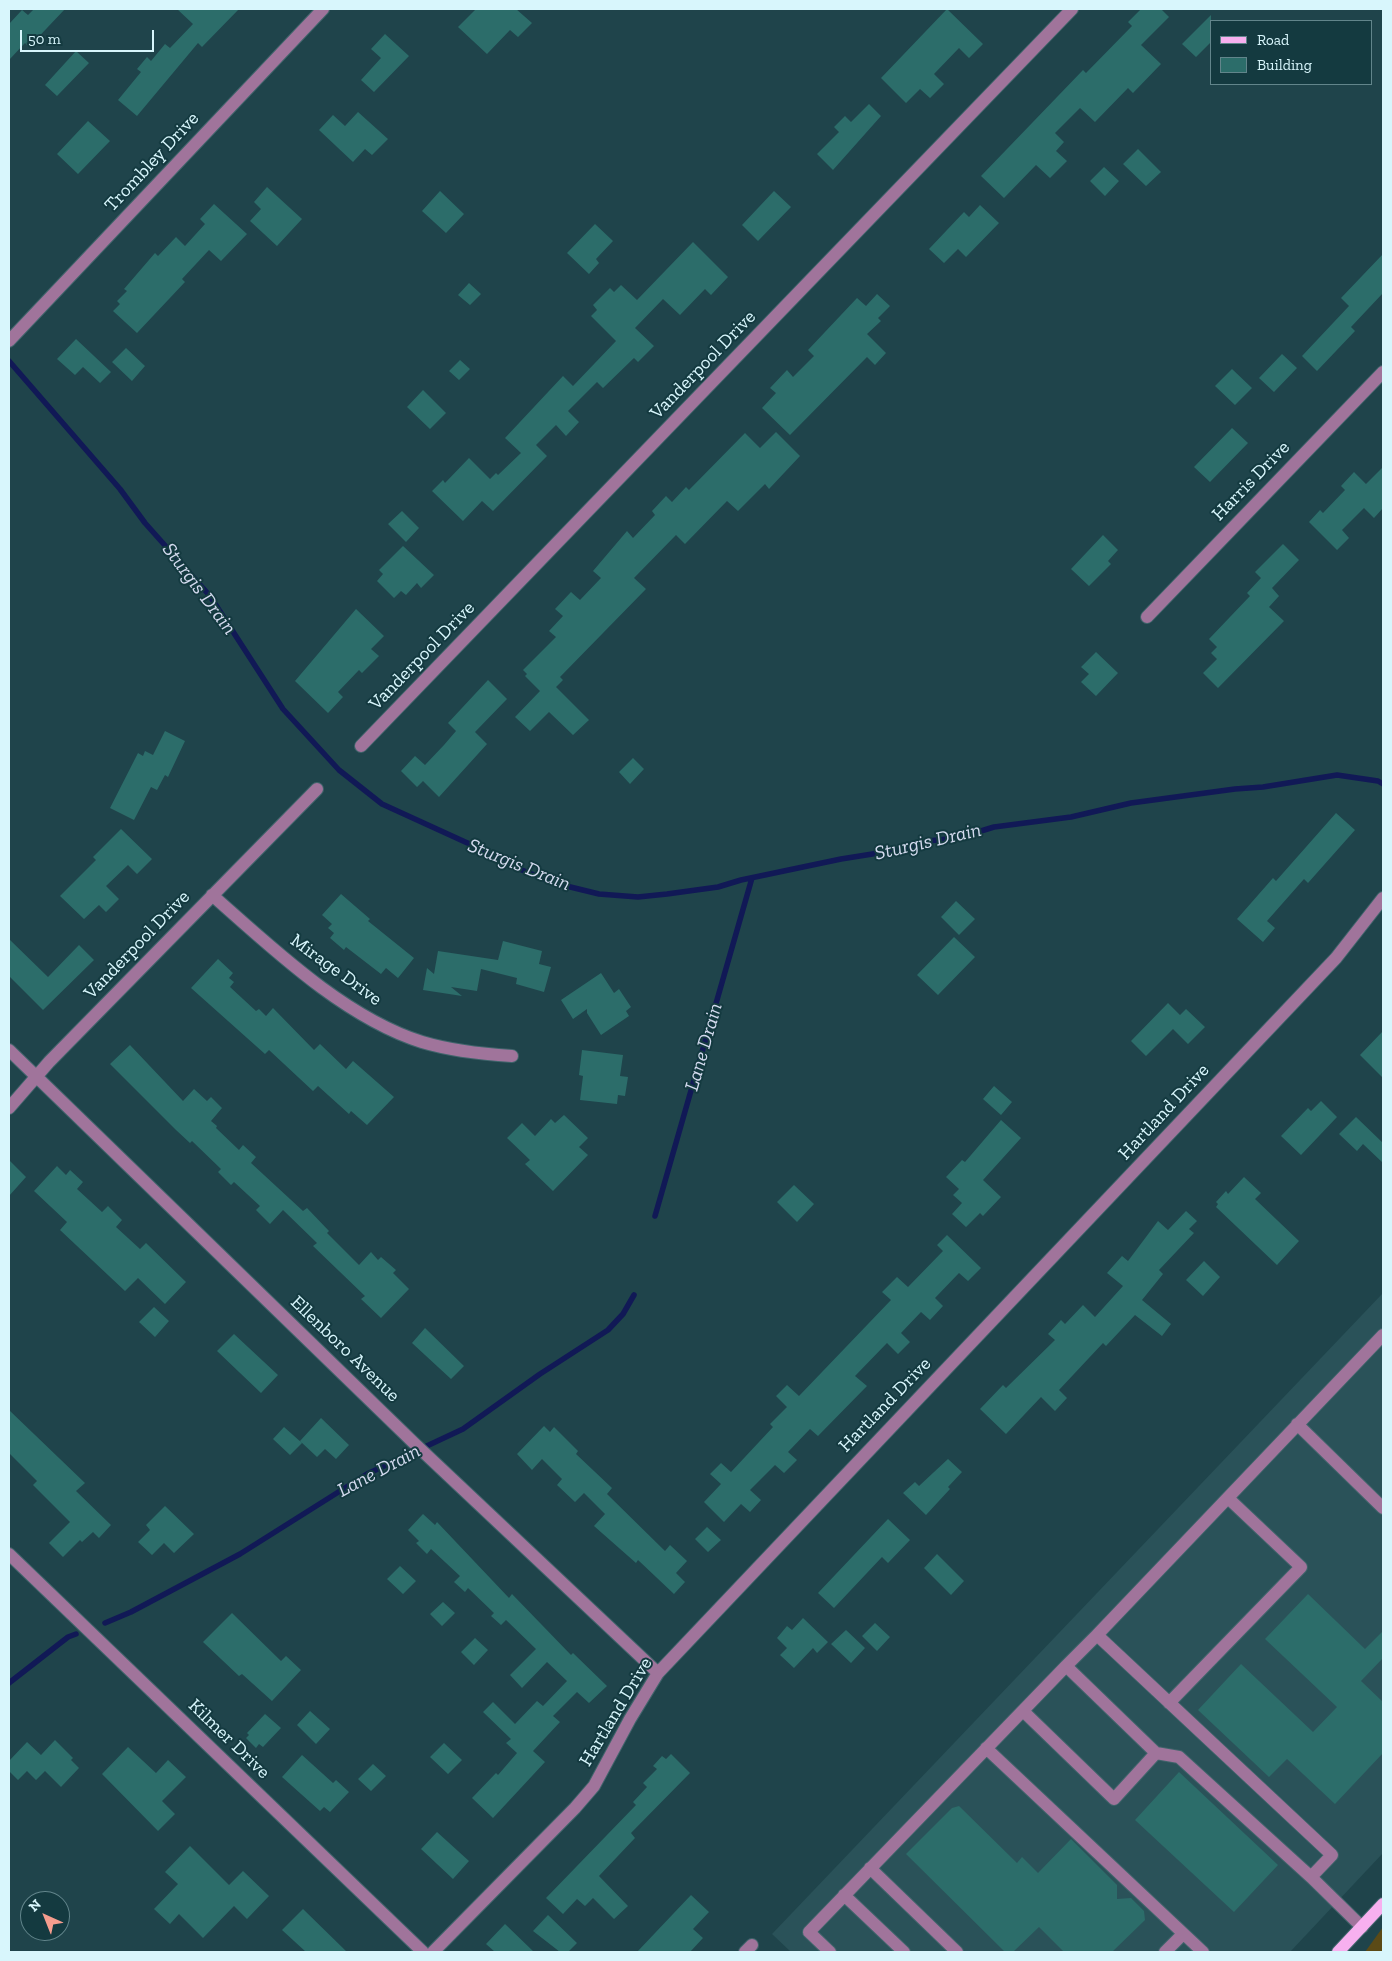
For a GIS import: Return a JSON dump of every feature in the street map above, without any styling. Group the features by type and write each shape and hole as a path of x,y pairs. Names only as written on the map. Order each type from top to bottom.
{"main road":[{"path":"1338,1952 1383,1904"}],"street":[{"name":"Trombley Drive","path":"9,340 323,9"},
{"name":"Vanderpool Drive","path":"361,746 1072,9"},
{"name":"Harris Drive","path":"1147,617 1383,372"},
{"name":"Vanderpool Drive","path":"9,1108 212,895 317,790"},
{"name":"Mirage Drive","path":"212,895 315,982 369,1018 422,1042 472,1054 512,1056"},
{"name":"Hartland Drive","path":"433,1952 576,1808 594,1786 630,1719 658,1673 1336,958 1383,898"},
{"name":"Ellenboro Avenue","path":"9,1050 416,1445 658,1673"},
{"path":"830,1952 809,1932 1097,1635 1383,1335"},
{"path":"1297,1424 1383,1508"},
{"path":"1169,1703 1301,1567 1228,1498"},
{"name":"Kilmer Drive","path":"9,1554 423,1952"},
{"path":"1097,1635 1332,1855 1311,1878"},
{"path":"1066,1666 1156,1753 1179,1757 1362,1927"},
{"path":"1023,1710 1114,1799 1156,1753"},
{"path":"986,1748 1203,1952"},
{"path":"870,1868 957,1952"},
{"path":"844,1895 904,1952"},
{"path":"1165,1952 1183,1934"}],"shaded area":[{"path":"1383,1293 1383,1853 1290,1952 791,1952 772,1934"},
{"path":"1383,1927 1383,1952 1365,1952"}],"building":[{"path":"34,9 65,9 29,47 25,43 9,60 9,24 22,10 28,15"},
{"path":"177,9 239,9 202,47 198,43 137,116 118,100 141,72 137,69 147,57 151,61 165,44 170,48 193,24"},
{"path":"476,9 516,9 532,23 518,37 510,30 487,54 458,27"},
{"path":"947,9 983,44 969,58 959,48 934,74 944,84 930,98 920,89 906,103 881,78"},
{"path":"1141,9 1161,9 1169,17 1141,45 1161,64 1133,93 1128,88 1095,122 1080,108 1055,133 1064,142 1056,151 1067,161 1050,178 1036,165 1004,198 981,176 1083,70 1086,73 1132,26 1128,22"},
{"path":"1211,15 1210,43 1196,57 1182,44"},
{"path":"385,34 409,56 374,92 361,80 381,58 371,49"},
{"path":"76,51 89,63 57,96 45,85"},
{"path":"869,104 881,116 833,170 817,154 839,132 834,127 845,116 851,122"},
{"path":"358,112 388,139 372,155 365,149 353,162 319,130 333,115 345,126"},
{"path":"88,121 110,141 78,174 57,154"},
{"path":"1138,149 1161,172 1146,186 1123,164"},
{"path":"1104,167 1119,181 1105,196 1090,181"},
{"path":"267,187 302,219 277,246 250,221 261,209 254,202"},
{"path":"440,191 464,214 446,233 422,211"},
{"path":"774,191 791,207 758,241 742,225"},
{"path":"214,204 247,234 221,261 209,250 182,279 185,282 137,333 113,311 120,304 117,301 127,291 124,289 155,253 158,256 176,237 185,246 205,224 200,219"},
{"path":"980,205 999,223 966,257 958,249 944,263 929,249 964,212 969,217"},
{"path":"595,224 613,241 596,259 599,263 589,274 567,253"},
{"path":"693,242 728,277 711,295 705,289 680,315 663,299 635,328 654,346 638,362 634,358 603,388 597,382 568,411 579,422 566,436 556,425 536,445 547,456 493,511 482,501 463,521 432,491 443,480 445,483 469,458 490,479 496,473 498,475 521,453 505,438 563,376 573,386 616,341 591,316 597,310 593,305 610,288 614,292 621,285 637,300"},
{"path":"1383,254 1383,293 1351,327 1355,331 1317,371 1302,356 1349,306 1341,298"},
{"path":"469,283 481,294 470,305 458,295"},
{"path":"877,294 890,306 878,318 881,321 867,334 886,353 875,365 867,357 790,435 762,408 776,393 770,388 787,370 793,377 814,356 808,350 857,298 866,306"},
{"path":"76,339 111,372 100,383 83,367 75,375 57,359"},
{"path":"126,348 145,366 132,381 112,362"},
{"path":"1282,354 1297,368 1274,392 1259,378"},
{"path":"460,360 470,369 459,380 449,371"},
{"path":"1232,369 1252,388 1235,405 1215,386"},
{"path":"423,390 446,413 430,429 407,407"},
{"path":"1232,428 1248,443 1210,482 1194,467"},
{"path":"776,432 800,456 769,489 765,484 738,511 727,501 685,544 676,535 634,578 646,589 560,677 563,680 556,687 589,720 573,735 549,712 530,731 515,717 540,691 525,676 527,674 523,670 556,637 549,631 563,616 555,609 571,592 580,600 601,578 593,571 627,531 633,538 655,515 652,511 666,496 672,502 686,487 689,490 745,433 760,448"},
{"path":"1383,467 1383,508 1374,518 1364,508 1342,530 1349,538 1337,550 1309,522 1320,510 1323,513 1345,490 1341,486 1354,472 1366,484"},
{"path":"402,511 419,528 406,542 388,524"},
{"path":"1103,535 1118,550 1108,561 1111,564 1089,586 1071,569"},
{"path":"1283,544 1299,560 1272,588 1279,596 1269,607 1284,621 1218,688 1203,673 1217,659 1211,653 1217,647 1209,639 1250,596 1247,593 1261,578 1255,572"},
{"path":"403,546 434,575 421,588 417,583 406,595 401,591 394,598 377,581 383,574 379,570"},
{"path":"356,609 384,636 371,649 379,656 362,673 359,670 338,692 343,697 328,713 295,681"},
{"path":"1096,652 1118,673 1096,696 1081,682 1089,674 1081,667"},
{"path":"488,680 507,699 475,732 487,744 439,797 423,781 417,787 401,771 415,756 425,765 456,731 448,723"},
{"path":"165,731 185,741 168,777 165,775 157,790 151,787 134,820 110,808 138,753 143,756 145,751 153,755"},
{"path":"633,758 644,769 630,784 619,772"},
{"path":"1336,813 1355,830 1308,883 1304,879 1267,921 1275,928 1263,942 1237,919 1273,878 1276,881"},
{"path":"121,829 152,859 137,874 128,865 106,886 119,899 106,912 99,905 84,919 60,896 96,860 93,857"},
{"path":"341,894 370,919 368,921 414,958 398,978 386,968 381,974 346,947 344,950 330,938 334,933 328,928 332,924 322,915"},
{"path":"956,901 975,919 959,935 941,917"},
{"path":"954,937 975,957 938,995 917,975"},
{"path":"9,939 48,977 79,945 94,960 43,1010 9,976"},
{"path":"503,941 542,951 539,964 551,967 544,992 516,984 517,978 481,969 477,991 451,987 462,996 423,990 427,968 434,974 438,951 498,960"},
{"path":"218,959 233,973 229,978 234,982 230,987 256,1011 259,1009 266,1016 273,1008 314,1050 320,1044 346,1069 353,1061 394,1097 367,1125 351,1111 349,1114 318,1086 313,1091 269,1050 265,1054 191,988"},
{"path":"601,973 614,993 619,989 631,1007 626,1011 629,1016 601,1035 587,1013 587,1009 573,1019 561,1000"},
{"path":"1168,1003 1180,1015 1186,1009 1205,1027 1188,1044 1173,1029 1146,1056 1131,1041"},
{"path":"1383,1031 1383,1078 1360,1055"},
{"path":"130,1045 183,1101 194,1089 207,1101 211,1097 222,1108 211,1121 217,1126 216,1128 239,1150 243,1145 256,1157 251,1163 303,1211 307,1208 329,1231 327,1233 359,1265 371,1252 378,1260 381,1257 396,1270 393,1273 409,1289 381,1318 361,1299 365,1296 313,1246 317,1243 283,1210 270,1224 256,1210 260,1206 234,1182 231,1185 218,1172 221,1169 192,1141 190,1143 176,1130 110,1064"},
{"path":"582,1050 623,1055 620,1076 628,1077 625,1096 618,1095 617,1104 580,1100 583,1076 579,1075"},
{"path":"994,1086 1012,1102 1001,1115 983,1099"},
{"path":"1321,1101 1337,1117 1301,1155 1281,1136 1308,1108 1311,1111"},
{"path":"564,1115 588,1138 579,1147 588,1155 553,1191 525,1164 530,1160 507,1138 522,1123 535,1136 551,1119 555,1123"},
{"path":"1356,1117 1383,1143 1383,1163 1363,1144 1357,1151 1339,1134"},
{"path":"1001,1120 1021,1138 983,1180 1001,1197 983,1216 980,1213 966,1227 952,1214 962,1203 953,1195 959,1189 946,1177 962,1160 965,1162"},
{"path":"9,1160 26,1177 9,1196"},
{"path":"57,1166 66,1175 70,1170 83,1182 77,1189 102,1212 108,1206 122,1220 116,1227 140,1249 146,1243 186,1282 165,1304 138,1278 125,1291 60,1230 67,1222 34,1191"},
{"path":"1244,1177 1261,1193 1255,1199 1299,1241 1277,1265 1216,1207 1218,1204 1216,1202 1226,1191 1228,1194"},
{"path":"794,1185 814,1204 797,1222 777,1202"},
{"path":"1186,1211 1197,1221 1189,1229 1194,1233 1159,1270 1163,1274 1142,1300 1171,1324 1162,1336 1135,1315 1106,1346 1103,1343 1059,1390 1067,1398 1055,1411 1041,1397 1006,1434 980,1409 1003,1385 1006,1388 1055,1340 1048,1334 1061,1320 1065,1324 1083,1305 1095,1317 1123,1286 1107,1273 1122,1256 1128,1261 1158,1221 1168,1230"},
{"path":"947,1235 981,1268 968,1281 959,1273 935,1298 943,1306 930,1320 921,1312 901,1333 910,1342 898,1354 887,1343 855,1376 867,1386 818,1436 810,1429 788,1452 797,1460 784,1473 775,1465 750,1490 761,1500 750,1512 741,1504 724,1522 704,1502 721,1484 710,1474 721,1463 731,1472 773,1427 770,1424 787,1407 776,1396 787,1385 799,1396 891,1300 882,1292 897,1277 908,1287 943,1251 937,1245"},
{"path":"1204,1261 1220,1277 1203,1296 1186,1280"},
{"path":"154,1307 169,1321 155,1337 139,1322"},
{"path":"425,1328 464,1366 451,1379 412,1343"},
{"path":"234,1334 278,1375 261,1393 217,1351"},
{"path":"9,1410 85,1483 76,1491 111,1525 99,1538 93,1532 82,1542 80,1540 63,1557 49,1543 70,1522 33,1485 37,1481 9,1453"},
{"path":"321,1418 349,1445 336,1459 325,1449 317,1457 300,1441"},
{"path":"544,1426 550,1432 554,1427 578,1451 576,1454 612,1488 607,1494 665,1551 670,1545 687,1561 676,1573 685,1582 674,1594 638,1560 636,1563 594,1526 605,1514 584,1493 575,1502 557,1485 562,1479 542,1459 532,1470 517,1454"},
{"path":"284,1427 302,1443 290,1455 273,1439"},
{"path":"948,1459 962,1472 948,1487 950,1489 926,1515 903,1493 915,1482 919,1486"},
{"path":"165,1506 194,1534 174,1553 164,1543 152,1555 138,1542 150,1530 146,1525"},
{"path":"423,1514 435,1525 437,1522 509,1598 512,1594 571,1655 573,1653 607,1686 589,1703 577,1692 553,1716 560,1722 533,1751 545,1762 493,1818 472,1798 496,1773 498,1775 517,1753 506,1743 511,1739 483,1712 493,1702 515,1724 537,1701 543,1706 567,1681 547,1662 522,1688 510,1675 536,1649 506,1620 501,1625 491,1616 494,1613 468,1588 465,1592 454,1582 460,1576 431,1549 427,1554 416,1543 419,1541 408,1530"},
{"path":"888,1519 910,1540 888,1563 882,1557 834,1608 818,1593"},
{"path":"707,1527 721,1540 708,1552 695,1539"},
{"path":"937,1554 964,1581 951,1595 924,1568"},
{"path":"400,1566 416,1581 403,1594 387,1579"},
{"path":"1308,1594 1365,1649 1383,1631 1383,1658 1361,1681 1383,1702 1383,1753 1335,1804 1287,1759 1269,1777 1198,1710 1241,1664 1313,1732 1337,1707 1265,1639"},
{"path":"443,1602 455,1613 442,1626 430,1614"},
{"path":"232,1613 281,1661 286,1656 301,1670 272,1701 242,1674 239,1676 203,1642"},
{"path":"803,1618 828,1642 817,1653 813,1648 794,1668 780,1655 787,1648 777,1638 787,1626 792,1630"},
{"path":"875,1623 890,1637 877,1651 862,1636"},
{"path":"846,1630 865,1648 851,1663 831,1644"},
{"path":"475,1638 488,1650 474,1665 461,1652"},
{"path":"310,1711 330,1729 316,1744 297,1725"},
{"path":"265,1714 281,1728 263,1747 259,1744 256,1748 246,1738 249,1735 247,1733"},
{"path":"55,1740 73,1758 71,1760 79,1768 61,1787 45,1771 36,1780 27,1771 18,1780 9,1771 9,1761 27,1742 41,1755"},
{"path":"444,1743 462,1760 448,1774 430,1757"},
{"path":"128,1747 156,1773 168,1760 186,1777 162,1801 175,1814 158,1831 102,1774"},
{"path":"671,1754 690,1773 631,1833 635,1838 599,1876 628,1906 614,1919 593,1898 585,1906 577,1899 563,1914 546,1898 636,1805 633,1802 647,1787 643,1783 657,1769 653,1766 662,1756 666,1759"},
{"path":"302,1755 333,1783 336,1780 349,1792 330,1812 324,1807 320,1811 282,1777"},
{"path":"373,1764 386,1776 371,1791 358,1779"},
{"path":"1179,1772 1278,1865 1234,1912 1135,1820"},
{"path":"959,1806 1017,1863 1022,1857 1038,1873 1071,1839 1117,1885 1117,1899 1131,1898 1144,1911 1145,1920 1112,1952 1064,1952 1039,1927 1013,1952 1005,1952 906,1854 952,1808"},
{"path":"437,1832 469,1861 453,1879 421,1849"},
{"path":"190,1846 229,1885 243,1871 269,1896 247,1919 234,1906 203,1938 179,1914 170,1924 154,1909 178,1884 165,1872"},
{"path":"691,1895 709,1912 693,1929 703,1938 690,1952 637,1952"},
{"path":"303,1909 347,1952 306,1952 282,1930"},
{"path":"548,1915 577,1943 568,1952 560,1952 533,1931"},
{"path":"505,1924 534,1952 495,1952 486,1944"}],"waterway":[{"name":"Sturgis Drain","path":"9,361 120,489 145,523 210,596 283,709 339,770 382,804 474,846 507,864 554,883 599,894 638,897 667,894 718,887 741,880 841,859 910,848 928,841 958,838 994,827 1071,817 1131,803 1263,787 1337,775 1378,781 1383,784"},
{"name":"Lane Drain","path":"655,1216 752,878"},
{"name":"Lane Drain","path":"105,1623 131,1612 240,1554 367,1474 463,1429 540,1374 608,1330 623,1314 634,1295"},
{"name":"Lane Drain","path":"9,1683 68,1637 76,1634"}]}
